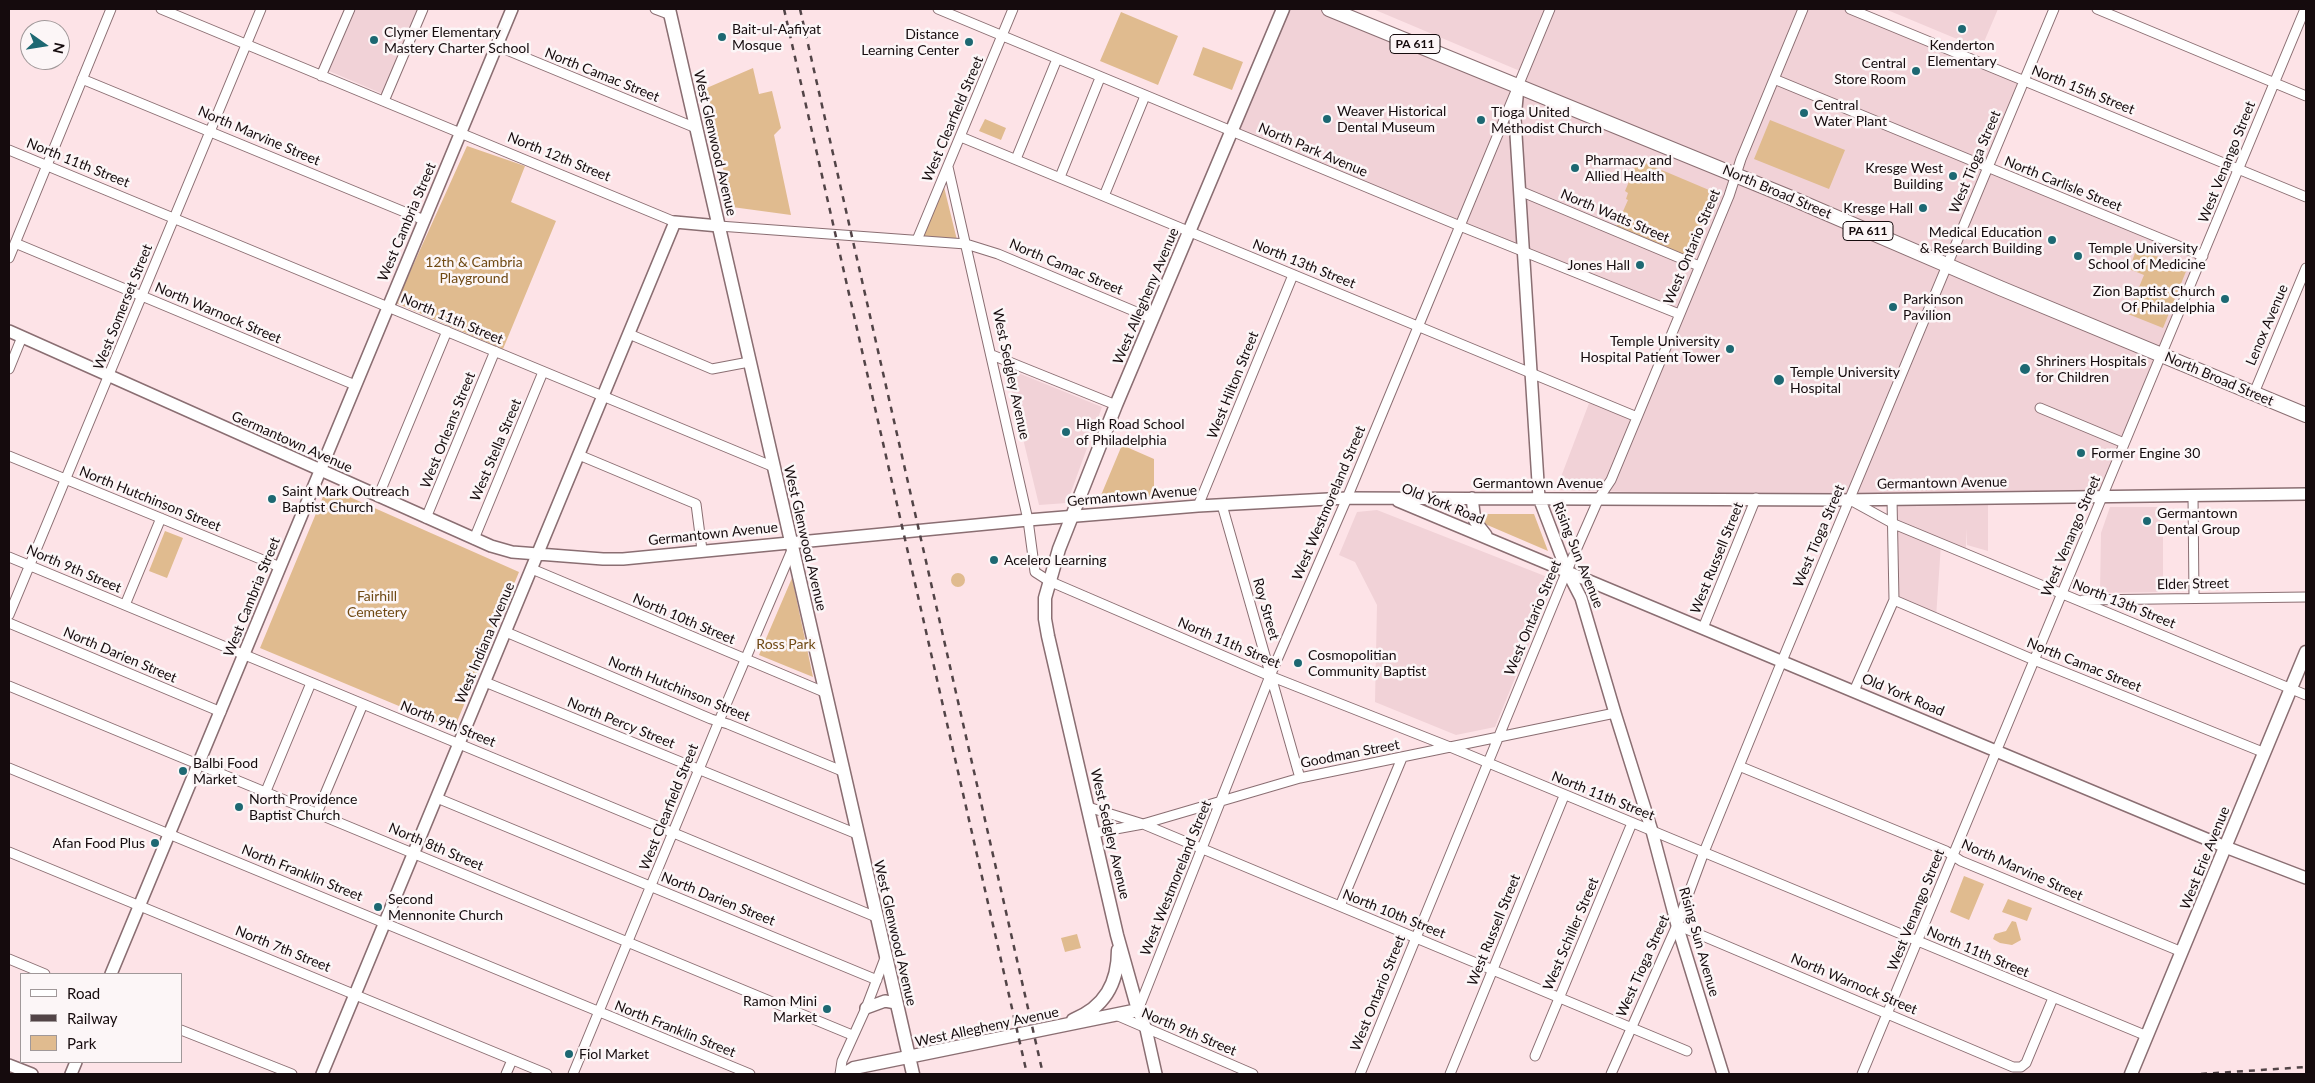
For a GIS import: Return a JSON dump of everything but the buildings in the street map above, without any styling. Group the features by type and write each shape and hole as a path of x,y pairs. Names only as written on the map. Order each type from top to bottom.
{"main road":[{"name":"West Allegheny Avenue","path":"1046,598 1059,549 1116,405 1283,9"},
{"name":"North Broad Street","path":"1329,9 1736,175 2306,415"},
{"name":"West Glenwood Avenue","path":"670,12 842,771 913,1074"},
{"name":"West Sedgley Avenue","path":"1046,598 1044,619 1118,935 1138,1010"},
{"name":"West Erie Avenue","path":"2132,1072 2306,652"},
{"path":"1060,1026 1089,1011 1100,1002 1113,986 1118,954 1118,935"},
{"name":"West Allegheny Avenue","path":"842,1074 854,1068 1138,1010"}],"street":[{"path":"9,258 111,9"},
{"name":"North 12th Street","path":"161,9 171,11 321,76 675,222 966,244"},
{"name":"West Somerset Street","path":"9,615 262,9"},
{"path":"321,76 350,9"},
{"path":"384,101 423,9"},
{"name":"West Cambria Street","path":"111,973 171,834 198,764 512,9"},
{"path":"655,9 670,12"},
{"name":"North Park Avenue","path":"938,9 1100,78 1679,314"},
{"name":"West Clearfield Street","path":"917,240 1013,9"},
{"name":"West Westmoreland Street","path":"1138,1010 1270,676 1347,498 1550,9"},
{"name":"West Ontario Street","path":"1360,1074 1567,571 1599,498 1610,480 1803,9"},
{"name":"North 15th Street","path":"1850,9 2306,197"},
{"name":"West Tioga Street","path":"1611,1074 1677,925 1704,852 1782,661 2054,9"},
{"path":"2097,9 2306,96"},
{"name":"West Venango Street","path":"1862,1074 2305,9"},
{"name":"North Camac Street","path":"497,46 696,128"},
{"path":"1016,159 1057,59"},
{"path":"1060,177 1100,78"},
{"name":"North Marvine Street","path":"82,79 424,220"},
{"name":"North Carlisle Street","path":"1774,79 2203,256"},
{"name":"Rising Sun Avenue","path":"1518,87 1515,119 1539,498 1567,571 1581,598 1723,1074"},
{"path":"1104,196 1145,96"},
{"name":"North 13th Street","path":"961,136 1636,417"},
{"name":"North 11th Street","path":"9,150 774,467"},
{"name":"West Sedgley Avenue","path":"948,166 1028,520 1035,572 1049,582"},
{"name":"North Watts Street","path":"1520,191 1699,266"},
{"name":"West Indiana Avenue","path":"322,1074 675,222"},
{"name":"North Warnock Street","path":"15,243 355,385"},
{"name":"North Camac Street","path":"966,244 998,254 1153,319"},
{"name":"Lenox Avenue","path":"2254,393 2306,268"},
{"name":"West Hilton Street","path":"1198,506 1293,275"},
{"name":"Germantown Avenue","path":"9,331 320,472 474,539 502,550 539,554 616,559 702,550 792,546 1073,516 1198,506 1347,498 1892,499 2306,494"},
{"path":"378,497 447,332"},
{"path":"629,334 712,368 750,362"},
{"path":"9,369 22,337"},
{"name":"West Orleans Street","path":"426,518 495,351"},
{"path":"992,355 1116,405"},
{"name":"West Stella Street","path":"474,539 543,372"},
{"path":"2040,408 2124,443"},
{"path":"579,455 696,504 702,550"},
{"name":"North Hutchinson Street","path":"9,456 280,567"},
{"path":"2193,494 2194,597"},
{"name":"Old York Road","path":"1387,498 1489,538 2226,847 2306,878"},
{"name":"Old York Road","path":"1472,498 1475,521 1489,538"},
{"name":"West Russell Street","path":"1703,628 1756,498"},
{"name":"North 13th Street","path":"1850,499 1894,524 2306,695"},
{"path":"1854,691 1894,600 1894,524 1892,499"},
{"name":"Roy Street","path":"1222,505 1300,778"},
{"path":"125,605 161,518"},
{"name":"West Clearfield Street","path":"574,1074 792,546"},
{"name":"North 9th Street","path":"9,557 876,917"},
{"name":"North 10th Street","path":"532,569 824,692"},
{"name":"North 11th Street","path":"1049,582 1270,676 1450,747 1564,796 1704,852 2147,1036"},
{"name":"Elder Street","path":"2080,600 2306,597"},
{"name":"North Camac Street","path":"1894,600 2034,660 2265,753"},
{"name":"North Darien Street","path":"9,623 221,712"},
{"name":"North Hutchinson Street","path":"506,632 842,771"},
{"name":"North Percy Street","path":"485,682 857,834"},
{"path":"266,791 311,683"},
{"name":"North 8th Street","path":"9,686 414,852 852,1035"},
{"path":"317,813 363,704"},
{"name":"Goodman Street","path":"1094,833 1143,824 1300,778 1614,713"},
{"path":"1340,906 1402,758"},
{"name":"North Marvine Street","path":"1739,766 1946,851 1960,861 2182,952"},
{"name":"North Franklin Street","path":"9,768 750,1074"},
{"name":"West Russell Street","path":"1450,1074 1564,796"},
{"name":"North Darien Street","path":"437,798 877,980"},
{"name":"North 10th Street","path":"1088,807 1143,824 1688,1051"},
{"name":"West Schiller Street","path":"1535,1056 1632,823"},
{"name":"North 7th Street","path":"9,852 547,1074"},
{"name":"North Warnock Street","path":"1677,925 2013,1067 2019,1067 2026,1063 2053,998"},
{"name":"West Allegheny Avenue","path":"842,1074 840,1068 852,1035 866,1008 885,958"},
{"path":"9,959 43,973"},
{"path":"866,1008 885,1001 896,1003"},
{"name":"West Sedgley Avenue","path":"1138,1010 1146,1029 1156,1074"},
{"name":"North 9th Street","path":"1116,1015 1253,1074"},
{"path":"182,1030 292,1074"},
{"path":"506,1074 512,1060"},
{"path":"9,1065 32,1074"}],"shaded area":[{"name":"Clymer Elementary Mastery Charter School","path":"356,9 419,9 383,94 329,71"},
{"path":"1283,9 1329,9 1518,87 1550,9 1850,9 2024,81 1988,167 2203,256 2104,495 1988,497 1988,551 1967,545 1966,529 1966,554 1941,544 1936,618 1894,600 1892,499 1556,490 1591,398 1636,417 1679,314 1231,131"},
{"path":"1373,9 1545,9 1520,71"},
{"name":"Kenderton Elementary","path":"1885,9 1998,9 1981,49"},
{"name":"High Road School of Philadelphia","path":"1006,368 1102,407 1067,503 1039,505"},
{"path":"2110,507 2163,507 2163,592 2100,593 2101,533"},
{"path":"1377,510 1555,580 1495,727 1456,735 1375,702 1377,605 1355,562 1339,555 1357,512"}],"green space":[{"path":"1121,12 1178,36 1158,85 1100,61"},
{"path":"1203,47 1243,62 1232,90 1193,75"},
{"path":"753,68 759,94 772,91 781,128 774,135 791,215 732,207 722,164 719,163 704,106 708,103 707,94 703,95 702,90"},
{"path":"985,119 1006,128 1001,140 979,131"},
{"path":"1770,120 1845,150 1829,189 1754,159"},
{"name":"12th & Cambria Playground","path":"467,146 525,166 511,202 556,221 503,349 396,303"},
{"path":"1638,160 1709,190 1708,193 1714,196 1688,258 1616,227 1628,200 1626,199 1628,193 1625,191"},
{"path":"944,187 957,240 921,239"},
{"path":"2137,248 2187,269 2163,328 2128,314 2144,275 2129,269"},
{"path":"1122,445 1154,459 1154,497 1099,500"},
{"name":"Fairhill Cemetery","path":"327,487 519,572 454,729 260,648"},
{"path":"1482,514 1534,514 1548,551 1485,524 1480,518"},
{"path":"165,531 183,538 167,578 149,571"},
{"path":"955,573 961,573 965,580 961,587 955,587 951,583 951,577"},
{"name":"Ross Park","path":"792,578 813,677 759,655"},
{"path":"1964,876 1984,884 1969,920 1950,912"},
{"path":"2008,899 2032,908 2027,921 2002,912"},
{"path":"2012,921 2016,922 2021,940 2012,945 2000,943 1993,939 1995,934 2006,931"},
{"path":"1077,934 1081,948 1065,952 1061,938"}],"railway":[{"path":"784,9 1027,1074"},
{"path":"800,9 1043,1074"},
{"path":"2201,1074 2306,1067"}],"place":[{"name":"Kenderton Elementary","path":"1962,29"},
{"name":"Bait-ul-Aafiyat Mosque","path":"722,37"},
{"name":"Clymer Elementary Mastery Charter School","path":"374,40"},
{"name":"Distance Learning Center","path":"969,42"},
{"name":"Central Store Room","path":"1916,71"},
{"name":"Central Water Plant","path":"1804,113"},
{"name":"Weaver Historical Dental Museum","path":"1327,119"},
{"name":"Tioga United Methodist Church","path":"1481,120"},
{"name":"Pharmacy and Allied Health","path":"1575,168"},
{"name":"Kresge West Building","path":"1953,176"},
{"name":"Kresge Hall","path":"1923,208"},
{"name":"Medical Education & Research Building","path":"2052,240"},
{"name":"Temple University School of Medicine","path":"2078,256"},
{"name":"Jones Hall","path":"1640,265"},
{"name":"Zion Baptist Church Of Philadelphia","path":"2225,299"},
{"name":"Parkinson Pavilion","path":"1893,307"},
{"name":"Temple University Hospital Patient Tower","path":"1730,349"},
{"name":"Shriners Hospitals for Children","path":"2025,369"},
{"name":"Temple University Hospital","path":"1779,380"},
{"name":"High Road School of Philadelphia","path":"1066,432"},
{"name":"Former Engine 30","path":"2081,453"},
{"name":"Saint Mark Outreach Baptist Church","path":"272,499"},
{"name":"Germantown Dental Group","path":"2147,521"},
{"name":"Acelero Learning","path":"994,560"},
{"name":"Cosmopolitian Community Baptist","path":"1298,663"},
{"name":"Balbi Food Market","path":"183,771"},
{"name":"North Providence Baptist Church","path":"239,807"},
{"name":"Afan Food Plus","path":"155,843"},
{"name":"Second Mennonite Church","path":"378,907"},
{"name":"Ramon Mini Market","path":"827,1009"},
{"name":"Fiol Market","path":"569,1054"}]}
